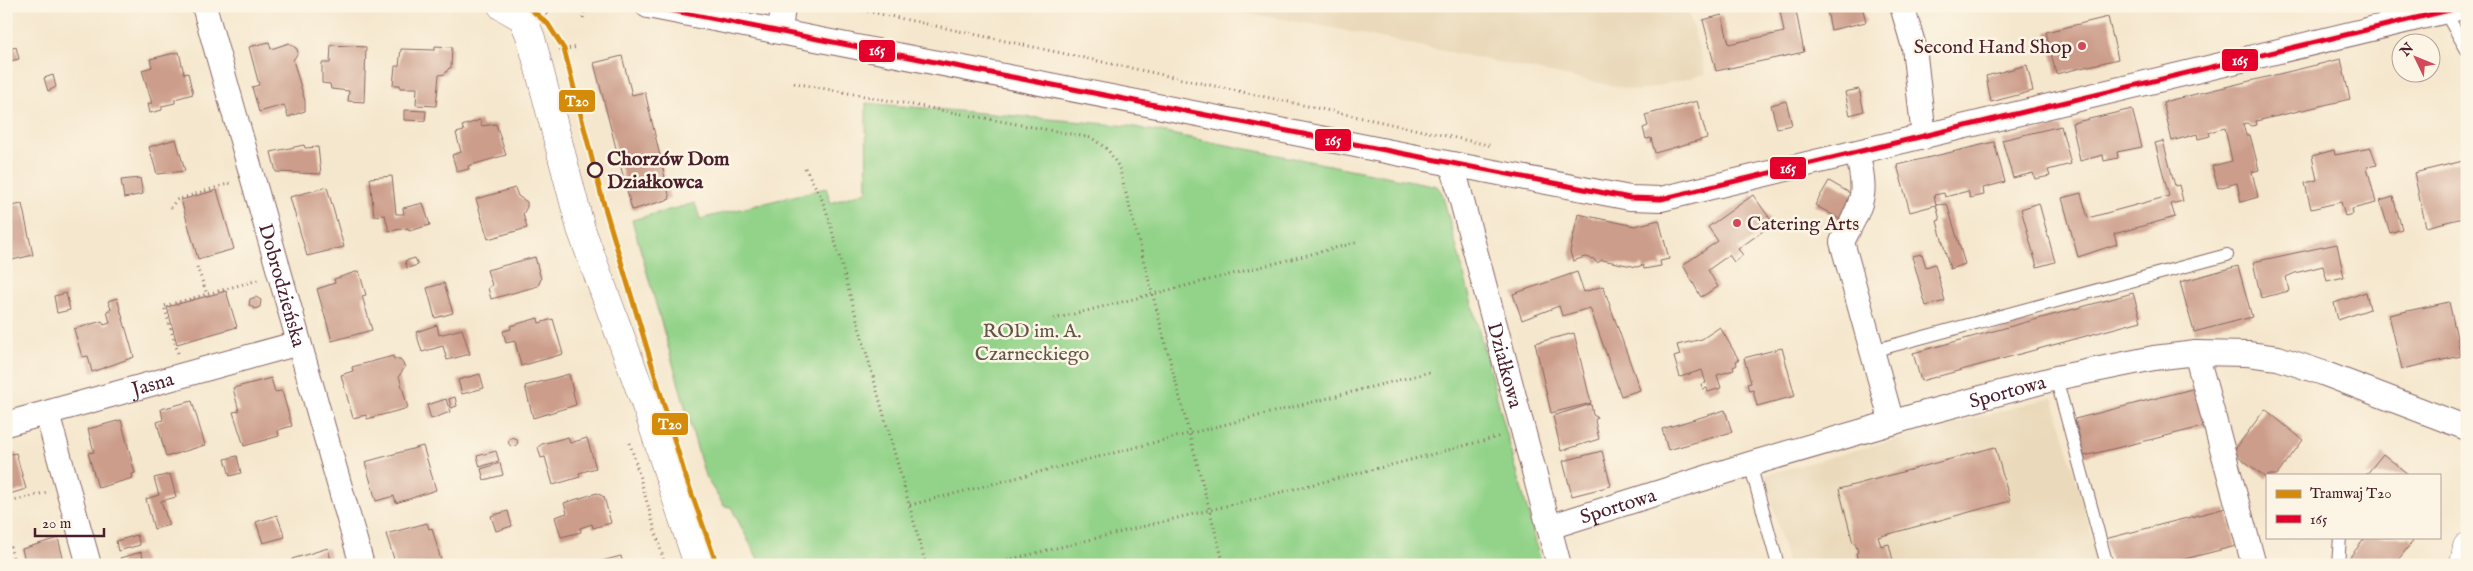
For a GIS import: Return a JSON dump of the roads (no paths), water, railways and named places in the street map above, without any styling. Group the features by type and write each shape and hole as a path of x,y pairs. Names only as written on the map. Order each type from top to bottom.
{"street":[{"name":"Dobrodzieńska","path":"204,6 362,565"},
{"path":"648,6 1630,198 1661,199 1924,137 2173,75 2456,9"},
{"path":"780,32 783,6"},
{"path":"1902,6 1914,47 1924,137"},
{"path":"521,10 532,42 581,229 649,414 698,565"},
{"path":"1857,153 1863,175 1863,200 1842,242 1892,423"},
{"name":"Działkowa","path":"1452,164 1559,565"},
{"name":"Jasna","path":"6,424 299,343"},
{"path":"2196,353 2254,565"},
{"name":"Sportowa","path":"1549,527 1750,464 2056,378 2154,358 2196,353 2248,354 2278,358 2323,373 2467,428"},
{"path":"47,413 89,565"},
{"path":"2464,565 2467,547"}],"lane":[{"path":"2456,9 2467,50"},
{"path":"1872,351 2227,255"},
{"path":"2056,378 2107,565"},
{"path":"1750,464 1778,565"},
{"path":"2338,565 2340,538"}],"tram line":[{"name":"T20","path":"527,6 548,24 564,49 602,198 684,472 717,565"}],"place":[{"name":"Second Hand Shop","path":"2082,46"},
{"name":"Chorzów Dom Działkowca","path":"595,170"},
{"name":"Catering Arts","path":"1737,223"}],"park label":[{"name":"ROD im. A. Czarneckiego","path":"1032,342"}]}
